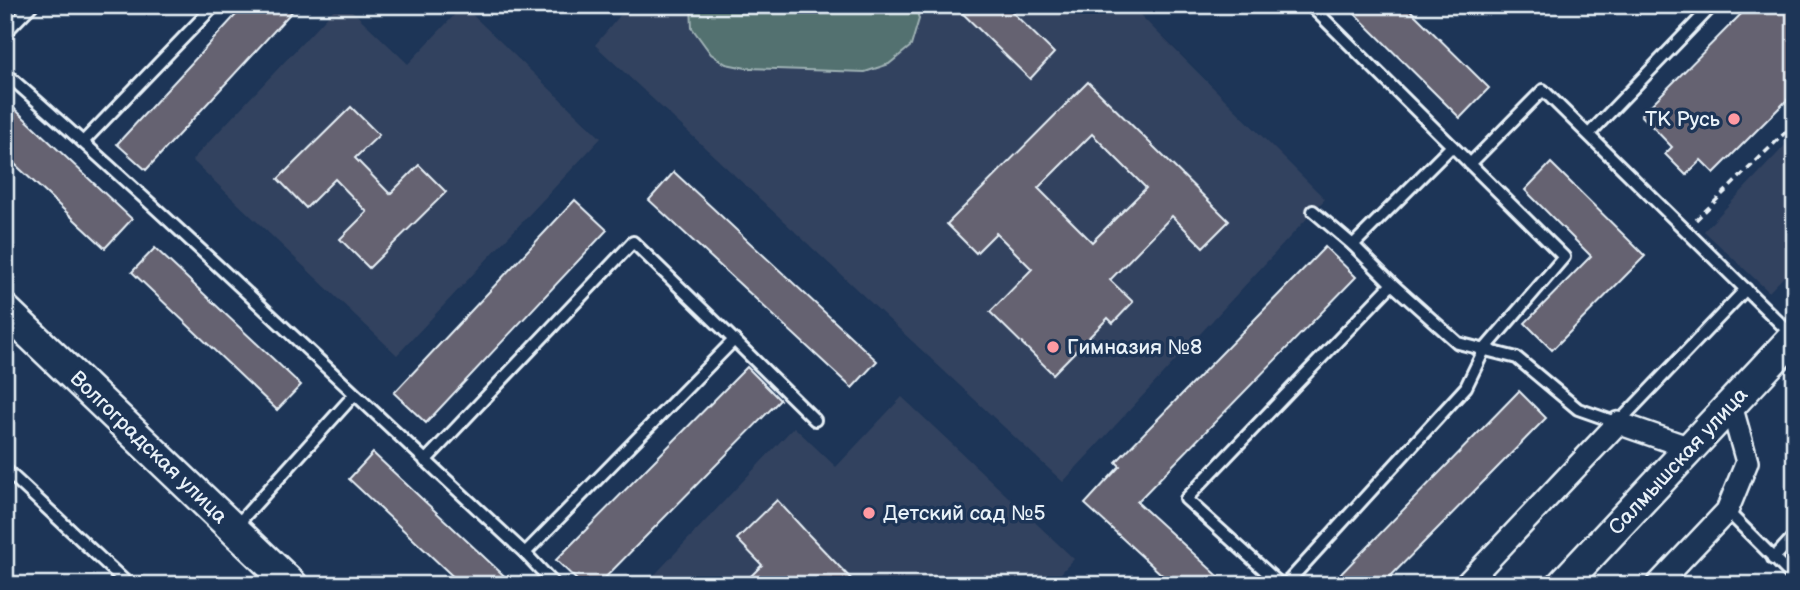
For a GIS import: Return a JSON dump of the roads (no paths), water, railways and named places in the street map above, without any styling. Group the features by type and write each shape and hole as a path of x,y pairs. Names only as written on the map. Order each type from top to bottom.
{"main road":[{"name":"Волгоградская улица","path":"5,310 292,585"},
{"name":"Салмышская улица","path":"1562,585 1795,337"}],"street":[{"path":"1657,585 1727,511 1747,461 1731,405"},
{"path":"1465,585 1618,423 1690,449"}],"lane":[{"path":"5,33 32,5"},
{"path":"83,142 215,5"},
{"path":"1310,5 1564,257 1484,350 1466,387 1283,585 1186,499 1392,284"},
{"path":"1589,134 1713,5"},
{"path":"5,73 83,142 525,553 555,585"},
{"path":"1470,164 1543,90 1795,337"},
{"path":"1353,245 1452,146"},
{"path":"1313,211 1458,343 1517,358 1578,409 1618,423 1746,289"},
{"path":"425,461 633,242 815,420"},
{"path":"525,553 734,340"},
{"path":"233,529 355,395"},
{"path":"5,469 129,585"},
{"path":"1727,511 1795,579"},
{"path":"1773,559 1795,536"}],"place":[{"name":"ТК Русь","path":"1734,119"},
{"name":"Гимназия №8","path":"1053,347"},
{"name":"Детский сад №5","path":"869,513"}]}
